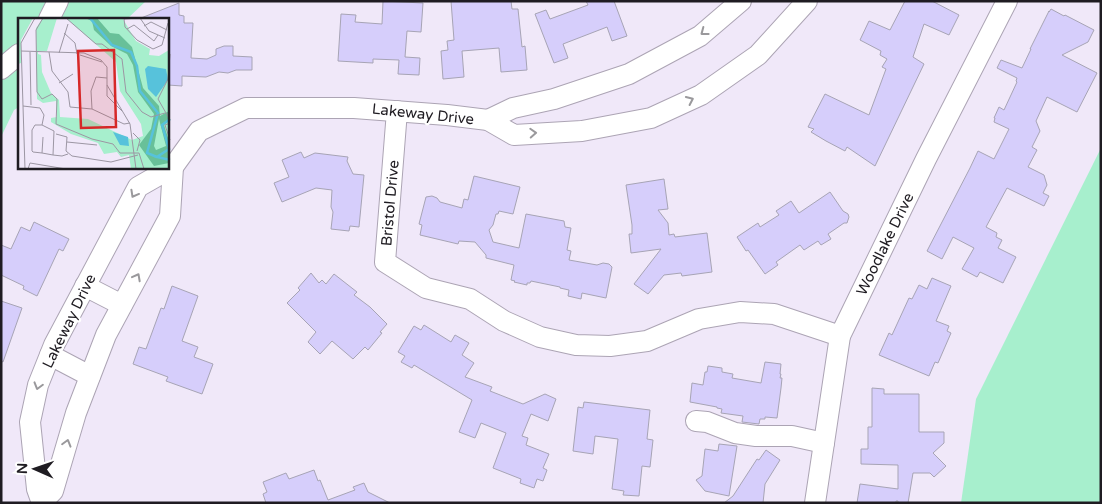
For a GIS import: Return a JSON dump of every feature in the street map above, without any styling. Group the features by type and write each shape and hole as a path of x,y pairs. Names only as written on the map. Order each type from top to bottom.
{"street":[{"path":"50,18 58,1"},
{"name":"Lakeway Drive","path":"488,120 513,108 554,100 629,74 700,36 741,1"},
{"name":"Lakeway Drive","path":"173,167 170,216 106,335 76,413 53,491 42,503 37,489 30,422 38,385 54,345 138,187 173,167 199,131 246,108 354,108 447,115 488,120 514,134 582,130 651,118 701,95 758,55 807,1"},
{"name":"Woodlake Drive","path":"815,503 840,336 926,159 1007,1"},
{"path":"1,69 18,55"},
{"name":"Bristol Drive","path":"397,111 385,262 426,288 470,299 504,321 540,337 576,345 610,346 647,341 699,319 740,312 774,314 840,336"},
{"path":"85,286 122,305"},
{"path":"50,355 90,376"},
{"path":"696,421 706,422 735,433 756,436 792,436 824,443"}],"green space":[{"path":"1,1 146,1 128,18 18,18 18,108 14,110 1,137"},
{"path":"1101,148 1101,503 961,503 976,399"}],"building":[{"path":"383,1 423,3 421,32 407,31 405,57 420,58 419,75 398,74 399,60 373,59 373,63 338,61 341,14 356,15 355,22 382,24"},
{"path":"451,1 511,1 512,9 518,9 522,47 525,46 527,70 501,72 499,48 462,51 464,77 443,79 441,51 448,50 447,41 454,40"},
{"path":"586,1 614,1 627,36 612,41 607,27 563,44 568,58 554,63 535,14 546,10 550,19 588,5"},
{"path":"905,1 932,1 959,15 949,35 924,24 913,57 924,64 875,166 847,147 845,151 826,141 811,132 814,129 808,127 825,94 869,115 886,69 882,67 887,59 880,55 881,51 860,40 869,21 890,30"},
{"path":"179,3 179,15 184,16 184,23 193,23 191,58 207,59 216,55 216,49 224,46 233,46 233,56 252,57 252,70 236,70 228,73 219,72 206,77 182,76 182,86 169,85 169,18 141,18"},
{"path":"1051,9 1094,30 1088,42 1062,55 1097,73 1077,112 1047,97 1036,121 1040,131 1032,147 1037,150 1028,167 1044,175 1047,185 1043,193 1049,196 1044,206 1007,188 986,227 997,233 996,237 1002,240 998,248 1016,257 1003,283 980,272 977,277 962,269 974,248 953,237 942,259 927,251 978,151 994,159 1009,129 994,122 999,107 1004,110 1017,82 1017,78 997,68 1001,60 1022,68"},
{"path":"301,152 304,158 315,153 348,157 347,161 353,174 364,175 359,227 350,226 349,231 331,229 333,212 331,207 332,190 316,188 282,202 274,183 289,177 282,160"},
{"path":"474,176 520,187 513,214 499,211 496,214 493,225 489,230 493,242 519,248 526,214 564,221 565,227 571,228 567,250 571,251 569,260 597,265 603,263 609,264 612,267 606,298 582,293 581,299 568,296 569,290 560,287 531,281 527,285 514,282 511,280 514,265 486,258 486,255 475,242 459,241 458,244 420,235 422,225 419,224 426,197 432,196 440,202 462,208 464,199 468,200"},
{"path":"664,179 668,209 658,210 668,223 669,235 674,234 675,237 707,233 712,272 682,276 681,273 664,275 648,294 634,284 661,249 631,253 629,234 632,234 632,225 626,185"},
{"path":"830,192 843,211 848,214 847,223 844,223 828,234 831,239 821,245 818,241 804,250 800,245 776,262 778,265 765,274 737,237 758,223 760,227 779,215 776,211 791,201 799,213"},
{"path":"34,222 69,239 63,251 59,249 37,296 23,289 24,286 1,275 1,245 11,249 21,227 30,231"},
{"path":"311,273 319,283 322,280 326,284 334,274 357,292 354,295 370,307 387,324 368,350 365,347 353,359 332,341 320,354 308,342 316,332 287,303 300,290 298,288"},
{"path":"932,278 951,286 936,321 949,326 947,331 951,333 938,363 935,362 929,376 879,355 889,333 892,335 909,298 912,299 919,285 927,289"},
{"path":"172,286 198,296 182,341 198,347 194,357 213,364 202,394 166,381 168,377 133,364 139,347 146,349 161,308 164,309"},
{"path":"1,301 22,308 3,362 1,361"},
{"path":"424,325 451,342 455,335 469,343 462,355 474,363 465,377 492,387 490,391 523,404 545,394 556,399 548,421 531,414 522,436 528,438 526,445 549,454 543,468 547,470 543,481 537,479 534,488 520,483 521,479 493,468 506,433 481,423 475,438 459,432 472,400 414,365 412,368 401,362 405,356 398,352 414,326 421,330"},
{"path":"765,362 781,364 780,378 782,378 777,418 765,417 765,419 760,419 759,424 742,422 743,416 721,413 722,409 717,407 690,402 692,383 703,385 708,366 722,368 722,372 733,374 732,378 761,383"},
{"path":"872,388 884,389 884,394 919,394 919,432 944,432 944,443 933,453 946,466 934,477 930,473 913,473 908,503 898,503 896,501 896,503 857,503 860,484 898,489 898,465 861,464 861,449 868,449 868,427 872,427"},
{"path":"584,402 650,410 647,439 653,440 650,467 642,466 639,496 623,495 624,491 612,489 618,439 595,436 593,454 573,451 578,407 583,408"},
{"path":"719,444 737,446 729,496 705,491 696,480 702,476 705,449 718,451"},
{"path":"766,450 780,460 765,484 763,503 724,503 733,496 757,459 759,460"},
{"path":"314,470 328,500 355,490 353,487 364,483 368,492 390,503 266,503 263,494 267,492 263,482 286,473 289,479"}]}
